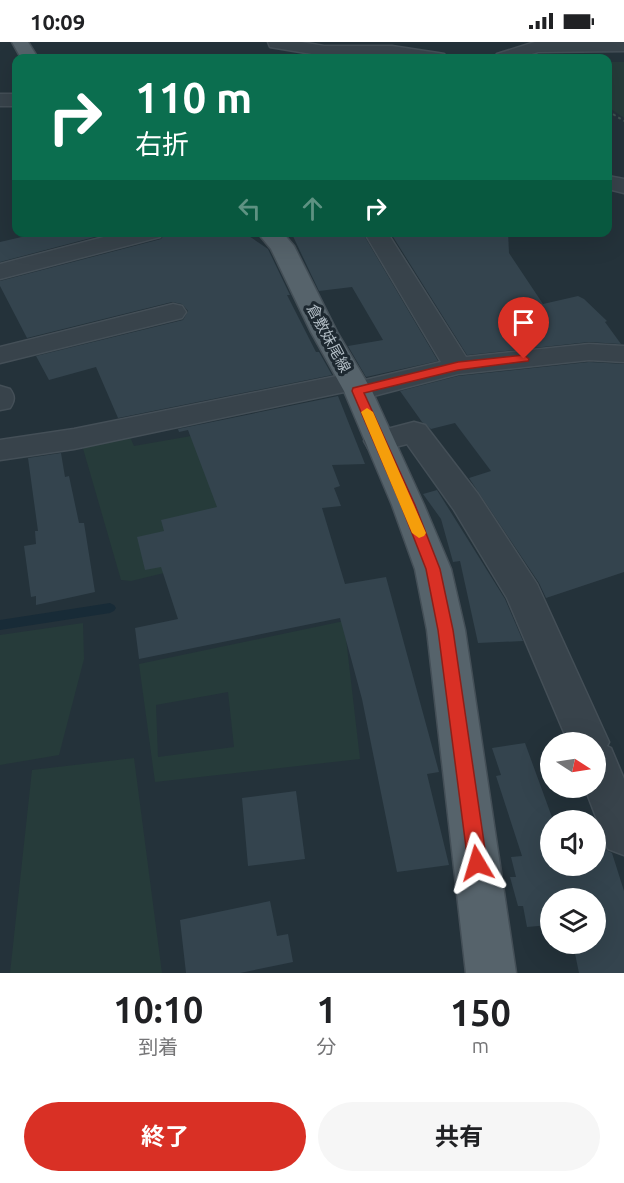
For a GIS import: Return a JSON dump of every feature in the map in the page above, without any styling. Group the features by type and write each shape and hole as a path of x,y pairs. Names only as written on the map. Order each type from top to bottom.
{"main road":[{"name":"倉敷妹尾線","path":"273,237 282,246 355,386 433,569 451,664 491,973"}],"street":[{"path":"515,54 536,47 624,46"},
{"path":"278,48 392,51 412,54"},
{"path":"0,272 133,237"},
{"path":"378,237 458,366"},
{"path":"0,355 173,312"},
{"path":"0,450 74,439 458,366 589,352 624,354"},
{"path":"0,395 0,401"},
{"path":"379,441 414,432 466,502 524,594 584,732"},
{"path":"606,788 624,834"}],"green space":[{"path":"612,62 624,62 624,118 612,110"},
{"path":"248,426 292,542 131,581 121,580 82,445 129,435 134,446"},
{"path":"344,621 360,759 155,782 139,664","holes":["228,692 234,747 158,757 156,705"]},
{"path":"83,623 84,659 59,755 0,765 0,635"},
{"path":"134,758 162,973 10,973 32,770"}],"building":[{"path":"22,237 95,237 0,262 0,242"},
{"path":"162,237 250,237 268,249 290,295 287,295 316,352 319,352 332,375 118,418 96,367 49,380 36,356 183,320 188,311 182,304 172,302 27,338 0,286 0,281"},
{"path":"293,237 365,237 438,361 366,377 348,346 383,340 352,287 319,291"},
{"path":"393,237 508,237 509,253 543,304 578,296 584,299 607,321 605,322 621,344 589,342 467,355"},
{"path":"589,362 624,364 624,572 546,598 539,583 469,478 491,471 455,423 431,429 422,422 400,391 458,376"},
{"path":"338,396 365,464 332,465 340,486 334,488 341,506 322,508 345,584 386,577 439,772 427,774 449,865 397,872 362,699 340,618 139,659 135,628 178,619 161,567 145,570 137,537 164,531 161,520 217,507 188,430 179,432 178,429"},
{"path":"61,453 65,477 69,476 79,523 84,523 95,592 36,605 36,596 31,597 24,546 36,544 35,531 38,531 28,458"},
{"path":"437,490 505,599 523,641 478,643 460,561 453,562 441,519 423,494"},
{"path":"525,743 540,784 540,798 545,798 549,810 540,810 540,876 606,876 606,850 612,853 624,891 624,973 579,973 575,954 606,954 606,888 540,888 540,926 527,927 523,906 518,906 510,877 516,877 511,857 522,856 496,776 501,775 492,748"},
{"path":"296,791 305,859 248,866 242,798"},
{"path":"270,901 277,936 288,934 293,962 240,973 186,973 180,920"}],"waterway":[{"path":"0,625 110,608"}],"slow traffic":[{"path":"367,412 419,533"}],"route":[{"path":"477,863 446,630 433,569 408,505 358,391 458,366 524,359"}]}
